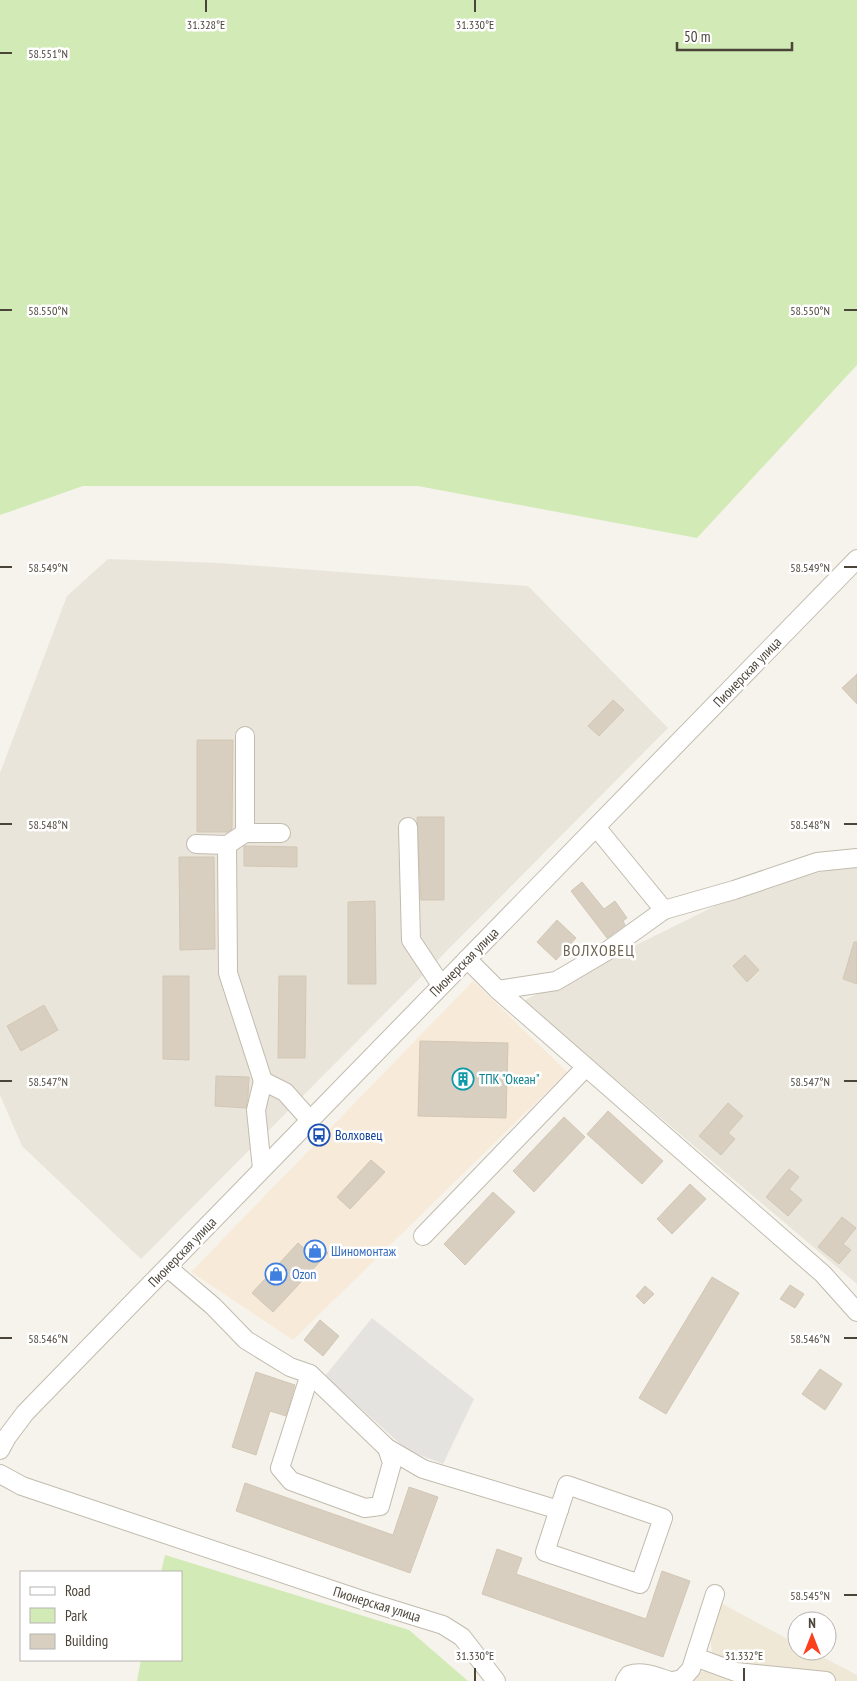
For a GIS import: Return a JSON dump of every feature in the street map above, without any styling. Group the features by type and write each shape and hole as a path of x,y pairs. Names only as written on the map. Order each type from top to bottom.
{"street":[{"name":"Пионерская улица","path":"0,1450 7,1437 26,1413 857,559"},
{"path":"245,736 245,833"},
{"path":"408,827 412,940 441,985"},
{"path":"596,827 664,910"},
{"path":"196,844 227,845 245,833 281,833"},
{"path":"227,845 228,973 263,1081 256,1110 262,1169"},
{"path":"498,990 556,981 607,951 664,910 734,890 817,862 857,858"},
{"path":"467,959 498,990 586,1068 823,1274 857,1312"},
{"path":"423,1236 586,1068"},
{"path":"263,1081 284,1092 310,1120"},
{"path":"166,1269 174,1273 213,1306 246,1340 290,1367 310,1374 387,1448 423,1469 559,1510"},
{"path":"310,1374 280,1468 291,1480 365,1508 380,1506 392,1462 387,1448"},
{"name":"Пионерская улица","path":"0,1474 22,1486 442,1625 462,1637 496,1681"},
{"path":"568,1485 663,1518 640,1584 545,1552 559,1510 568,1485"},
{"path":"626,1681 629,1675 636,1673 644,1673 672,1681 682,1679 691,1669 715,1594"},
{"path":"695,1657 735,1676 826,1681"}],"shaded area":[{"path":"108,559 219,563 528,586 668,728 141,1259 22,1146 0,1095 0,773 67,596"},
{"path":"857,865 857,1284 523,1001 727,900 841,866"},
{"path":"473,981 567,1072 293,1340 191,1272"},
{"path":"372,1318 474,1399 443,1464 407,1450 325,1376"},
{"path":"719,1602 787,1639 787,1661 830,1661 857,1675 857,1681 692,1681 695,1673 705,1671 712,1655 710,1632"}],"green space":[{"path":"0,0 857,0 857,365 697,538 418,486 83,486 0,515"},
{"path":"165,1555 409,1630 468,1681 137,1681 141,1661 182,1661 182,1571 161,1571"}],"building":[{"path":"857,674 857,704 842,688"},
{"path":"613,700 624,710 599,736 588,726"},
{"path":"197,740 233,740 232,829 228,832 197,832"},
{"path":"417,817 444,817 444,900 421,900"},
{"path":"244,846 297,847 297,867 244,866"},
{"path":"179,857 214,857 215,949 180,950"},
{"path":"582,882 604,909 615,901 627,918 623,921 625,925 607,938 571,891"},
{"path":"375,901 376,984 348,984 348,902"},
{"path":"557,920 576,938 556,960 537,942"},
{"path":"854,942 857,942 857,984 843,979"},
{"path":"745,955 759,970 747,982 733,966"},
{"path":"163,976 189,976 189,1060 163,1059"},
{"path":"279,976 306,976 305,1058 278,1058"},
{"path":"44,1005 58,1030 21,1051 7,1026"},
{"name":"ТПК \"Океан\"","path":"420,1041 508,1043 506,1118 418,1116"},
{"path":"216,1076 249,1077 246,1108 215,1106"},
{"path":"728,1103 743,1116 728,1133 735,1139 721,1155 699,1136"},
{"path":"608,1111 663,1161 642,1184 587,1134"},
{"path":"564,1117 585,1137 534,1192 513,1171"},
{"path":"371,1160 385,1172 350,1209 337,1197"},
{"path":"789,1169 799,1177 789,1189 802,1200 788,1216 766,1197"},
{"path":"690,1184 706,1199 672,1234 657,1219"},
{"path":"493,1192 515,1212 465,1265 444,1244"},
{"path":"842,1217 856,1228 843,1244 851,1250 839,1264 818,1247"},
{"path":"315,1241 328,1253 273,1312 252,1293 298,1243 306,1250"},
{"path":"712,1277 739,1293 666,1414 639,1398"},
{"path":"790,1285 804,1294 795,1308 780,1299"},
{"path":"645,1286 654,1294 644,1304 636,1296"},
{"path":"320,1320 339,1336 323,1356 304,1340"},
{"path":"820,1369 842,1384 825,1410 802,1394"},
{"path":"256,1372 295,1385 286,1416 270,1411 256,1455 232,1447"},
{"path":"245,1483 393,1535 409,1487 438,1497 410,1573 236,1511"},
{"path":"497,1549 522,1558 516,1574 646,1619 662,1571 690,1581 663,1657 482,1594"}],"place":[{"name":"ТПК \"Океан\"","path":"463,1079"},
{"name":"Волховец","path":"319,1135"},
{"name":"Шиномонтаж","path":"315,1251"},
{"name":"Ozon","path":"276,1274"}],"district":[{"name":"ВОЛХОВЕЦ","path":"599,950"}]}
